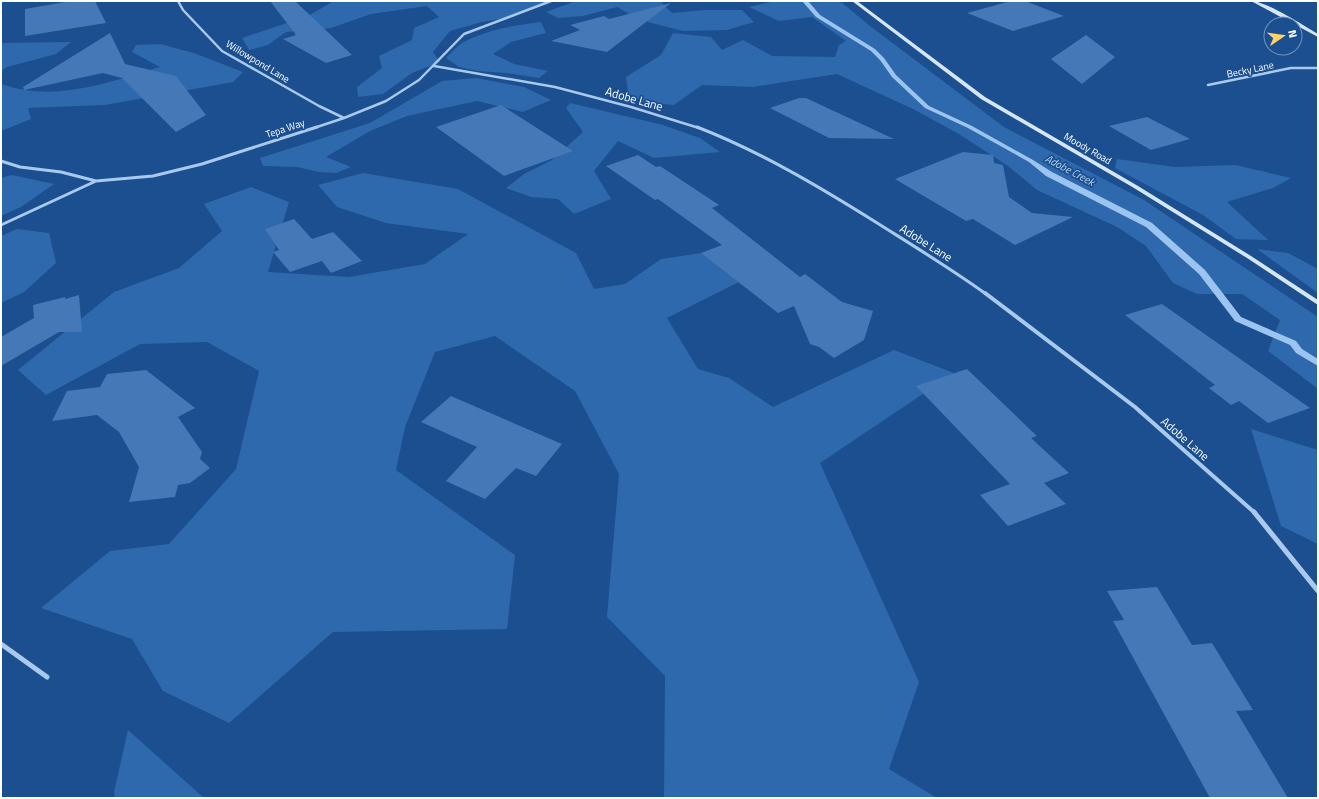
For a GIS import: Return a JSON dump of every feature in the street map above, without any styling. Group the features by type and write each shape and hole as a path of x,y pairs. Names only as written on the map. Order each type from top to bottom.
{"street":[{"name":"Willowpond Lane","path":"178,1 183,10 222,51 319,106 344,118"},
{"name":"Tepa Way","path":"1,225 96,181 153,176 202,164 344,118 386,101 419,80 464,34 552,1"},
{"name":"Moody Road","path":"854,1 983,98 1136,187 1249,257 1318,303"},
{"path":"1253,1 1280,14 1318,36"},
{"name":"Adobe Lane","path":"434,66 555,87 631,107 698,128 759,155 831,194 950,268 1039,333 1135,407 1253,511 1318,591"},
{"name":"Becky Lane","path":"1208,85 1291,68 1318,68"},
{"path":"1,161 20,167 61,172 96,181"},
{"path":"1,644 47,676"}],"shaded area":[{"path":"553,1 539,5 511,17 482,22 450,31 433,52 440,62 412,73 383,94 358,97 357,87 382,68 379,56 412,40 414,28 439,17 427,6 371,14 331,28 286,32 268,45 249,50 242,38 308,16 332,2"},
{"path":"576,1 660,1 672,13 704,10 742,10 754,22 727,30 683,31 640,20 617,7 583,16 558,18 546,12"},
{"path":"775,1 840,1 870,26 1004,127 1144,200 1318,317 1318,389 1268,351 1280,320 1242,294 1197,294 1173,283 1146,246 1117,227 1037,190 1008,166 959,134 913,109 837,74 753,87 702,85 674,105 643,102 628,93 626,77 661,55 673,33 711,37 722,50 743,40 772,56 835,57 839,45 846,41 812,17 779,21 749,7"},
{"path":"541,22 546,33 511,42 493,54 514,64 548,71 539,78 506,73 478,71 459,67 446,58 462,43 471,38 490,31"},
{"path":"71,42 56,54 7,67 1,71 1,43"},
{"path":"160,44 194,53 243,72 233,82 105,105 28,108 31,119 1,131 1,84 22,90 42,92 76,89 110,82 160,67 132,52 136,45"},
{"path":"476,78 524,87 551,100 523,112 477,101 407,116 370,131 326,157 351,167 336,173 319,172 297,167 263,166 260,158 370,123 442,81"},
{"path":"570,103 663,125 700,138 720,152 654,158 618,141 594,171 611,199 574,214 558,199 531,197 506,188 524,174 552,160 583,132 566,108"},
{"path":"1117,159 1175,167 1235,165 1291,178 1273,188 1227,202 1268,240 1236,239 1203,215 1115,168"},
{"path":"363,173 458,189 576,253 594,289 625,284 661,259 729,249 741,281 667,318 698,369 729,378 773,407 894,350 954,373 820,463 919,682 889,769 937,798 664,798 665,676 607,617 619,474 575,391 495,336 435,352 405,427 396,470 515,555 507,629 333,632 229,723 163,691 132,639 41,608 110,551 169,544 236,469 259,371 207,342 140,344 46,395 18,370 114,292 179,268 222,231 204,204 251,187 289,202 268,272 349,277 425,264 468,234 386,223 337,207 318,185"},
{"path":"12,175 54,184 21,207 1,216 1,178"},
{"path":"17,229 49,233 56,263 24,292 1,303 1,236"},
{"path":"1257,249 1288,253 1318,269 1318,293"},
{"path":"1251,429 1318,450 1318,544 1281,526"},
{"path":"128,730 204,798 115,798 114,792"}],"building":[{"path":"71,1 95,1 106,23 25,36 25,9"},
{"path":"270,1 295,1 352,55 326,63 283,39 296,35"},
{"path":"1011,1 1025,1 1064,16 1013,31 967,13"},
{"path":"671,3 607,52 551,41 580,30 570,25 604,16 609,19"},
{"path":"110,33 125,64 176,76 206,115 176,132 122,78 103,73 24,90 23,87"},
{"path":"1086,35 1115,57 1082,84 1051,59"},
{"path":"799,98 806,98 894,139 829,138 770,108"},
{"path":"501,105 573,151 504,176 436,127"},
{"path":"1147,117 1190,139 1151,150 1109,126"},
{"path":"963,152 993,155 994,163 1003,165 1009,197 1032,213 1073,217 1015,245 973,219 966,221 895,179"},
{"path":"638,155 656,167 660,166 719,205 712,208 800,277 805,274 842,302 873,311 864,340 834,358 819,347 810,344 794,306 778,313 701,253 722,245 658,199 655,200 606,166"},
{"path":"294,219 312,239 333,232 362,261 331,273 322,261 290,272 273,252 279,250 265,229"},
{"path":"79,295 82,332 59,332 1,366 1,337 34,318 33,305"},
{"path":"1162,304 1310,408 1268,423 1239,401 1231,405 1209,388 1215,385 1125,315"},
{"path":"967,369 1037,436 1031,438 1069,473 1044,483 1066,504 1008,526 980,495 1010,484 916,386"},
{"path":"146,370 195,408 178,417 202,452 200,459 210,468 190,483 178,485 175,497 129,502 139,467 119,432 97,415 52,421 67,391 100,387 107,374"},
{"path":"451,396 562,444 536,476 516,468 485,499 446,481 477,447 421,422"},
{"path":"1157,587 1192,645 1212,643 1253,710 1236,711 1288,798 1210,798 1113,621 1124,620 1107,591"}],"waterway":[{"name":"Adobe Creek","path":"805,1 818,16 873,50 882,59 894,76 927,107 970,127 1031,161 1049,174 1149,225 1202,272 1238,319 1293,343 1299,351 1318,363"}]}
